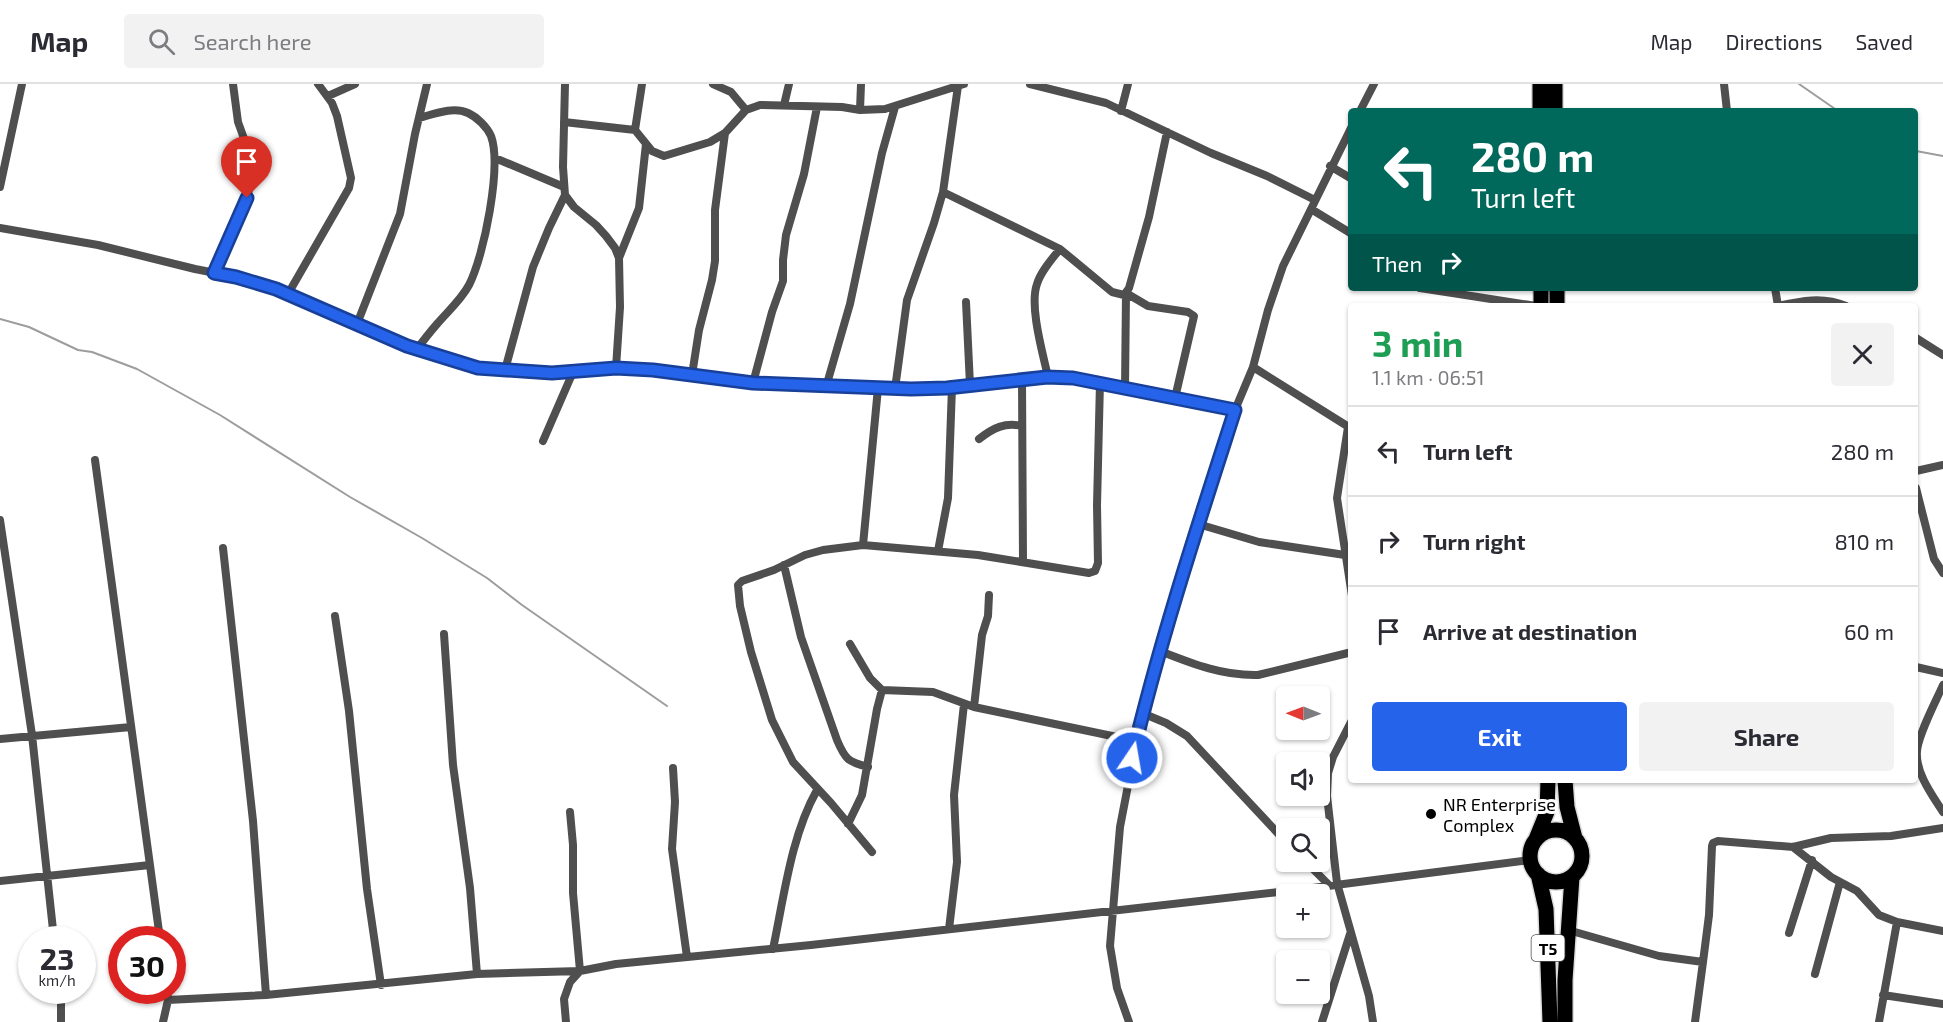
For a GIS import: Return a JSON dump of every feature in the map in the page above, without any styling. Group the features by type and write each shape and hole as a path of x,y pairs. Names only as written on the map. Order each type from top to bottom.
{"highway":[{"path":"1540,84 1540,108"},
{"path":"1555,84 1555,108"},
{"path":"1530,860 1532,847 1547,812 1548,783"},
{"name":"T5","path":"1564,783 1567,807 1575,838 1581,847 1582,858 1579,869 1572,877 1565,1022"},
{"path":"1536,839 1545,832 1556,830 1566,832 1575,838"},
{"name":"T5","path":"1530,860 1538,874 1546,909 1550,1022"},
{"path":"1538,874 1546,880 1557,882 1572,877"}],"street":[{"path":"0,187 22,84"},
{"path":"214,273 247,198 252,176 250,155 238,123 233,84"},
{"path":"288,294 349,188 350,168 337,116 318,84"},
{"path":"327,96 355,84"},
{"path":"357,324 400,214 427,84"},
{"path":"505,370 533,267 564,191 565,84"},
{"path":"634,130 642,84"},
{"path":"713,84 731,92 746,110"},
{"path":"784,105 789,84"},
{"path":"860,110 861,84"},
{"path":"1030,84 1106,103 1316,200"},
{"path":"1121,111 1128,84"},
{"path":"1362,108 1374,84"},
{"path":"1724,84 1727,108"},
{"path":"564,122 634,130 652,152 664,156 710,142 725,134 746,110 760,105 818,106 860,110 895,107 916,98 961,85 943,192 907,300 895,389"},
{"path":"753,383 772,312 783,281 786,235 804,174 818,106"},
{"path":"826,387 850,304 882,153 895,107"},
{"path":"417,349 435,325 461,298 474,274 484,241 495,158 491,135 486,127 468,113 449,111 419,118"},
{"path":"1125,388 1126,293 1149,218 1167,132"},
{"path":"1129,1022 1112,969 1110,946 1120,827 1142,713 1198,524 1235,410 1253,367 1268,310 1283,266 1348,133"},
{"path":"692,375 699,330 715,261 715,210 725,134"},
{"path":"616,368 620,258 639,208 646,144"},
{"path":"495,158 564,191 574,207 606,236 620,258"},
{"path":"1330,166 1348,176"},
{"path":"943,192 1060,249 1120,295 1126,293 1148,306 1188,312 1194,316 1175,398"},
{"path":"1311,209 1348,232"},
{"path":"0,228 98,245 236,277 288,294 417,349 478,368 552,373 616,368 753,383 895,389 952,387 1047,377 1100,382 1235,410"},
{"path":"1047,377 1034,299 1036,284 1060,249"},
{"path":"1439,291 1517,303"},
{"path":"1797,303 1827,300 1836,303"},
{"path":"966,302 970,385"},
{"path":"1918,339 1943,355"},
{"path":"1253,367 1348,427"},
{"path":"543,441 573,372"},
{"path":"1022,380 1023,561"},
{"path":"872,852 793,762 772,720 751,652 738,585 742,581 823,550 863,546 938,551 1023,561 1089,573 1097,570 1100,382"},
{"path":"938,551 948,498 952,387"},
{"path":"863,546 878,388"},
{"path":"979,439 990,430 1003,425 1011,423 1022,426"},
{"path":"1348,439 1337,498 1348,573"},
{"path":"95,460 158,926"},
{"path":"1918,471 1943,465"},
{"path":"1918,496 1934,559 1943,573"},
{"path":"0,520 32,735 53,926"},
{"path":"1198,524 1258,542 1345,555"},
{"path":"224,548 254,821 266,995"},
{"path":"784,565 801,637 837,740 844,756 868,767"},
{"path":"974,707 989,595"},
{"path":"335,616 349,711 367,889 381,985"},
{"path":"444,634 453,765 470,888 477,974"},
{"path":"850,644 870,678 882,690 933,692 974,707 1136,741"},
{"path":"1160,651 1215,671 1244,675 1266,673 1348,653"},
{"path":"1918,667 1943,673"},
{"path":"1918,748 1943,685"},
{"path":"848,824 862,795 882,690"},
{"path":"949,929 957,862 954,795 964,704"},
{"path":"1142,713 1166,723 1187,736 1276,831"},
{"path":"0,739 131,727"},
{"path":"1348,728 1333,757 1327,785 1333,884 1367,987 1373,1022"},
{"path":"1918,766 1943,812"},
{"path":"673,768 675,802 672,849 687,957"},
{"path":"772,949 799,832 807,809 818,790"},
{"path":"567,1022 564,999 570,982 580,971 573,892 573,838 570,812"},
{"path":"1695,1022 1709,915 1713,843 1718,841 1793,847 1830,838 1891,836 1943,828"},
{"path":"1793,847 1831,877 1857,891 1879,915 1897,922 1943,931"},
{"path":"186,999 266,995 477,974 580,971 616,964 949,929 1530,860"},
{"path":"1789,933 1812,860"},
{"path":"0,881 150,865"},
{"path":"1318,872 1333,884"},
{"path":"1815,974 1840,882"},
{"path":"1879,1022 1897,922"},
{"path":"1568,930 1659,956 1703,962"},
{"path":"1322,1022 1350,932"},
{"path":"1883,995 1943,1004"},
{"path":"61,1004 61,1022"},
{"path":"163,1022 167,1004"}],"waterway":[{"path":"1799,84 1834,108"},
{"path":"1918,151 1943,156"},
{"path":"0,319 29,327 78,350 92,352 137,369 220,415 350,497 487,578 667,706"}],"place":[{"name":"NR Enterprise Complex","path":"1431,814"}],"route":[{"path":"247,198 214,273 276,289 407,346 478,368 552,373 616,368 653,370 753,383 911,389 947,388 1047,377 1073,378 1235,410 1203,507 1142,713 1132,758"}]}
